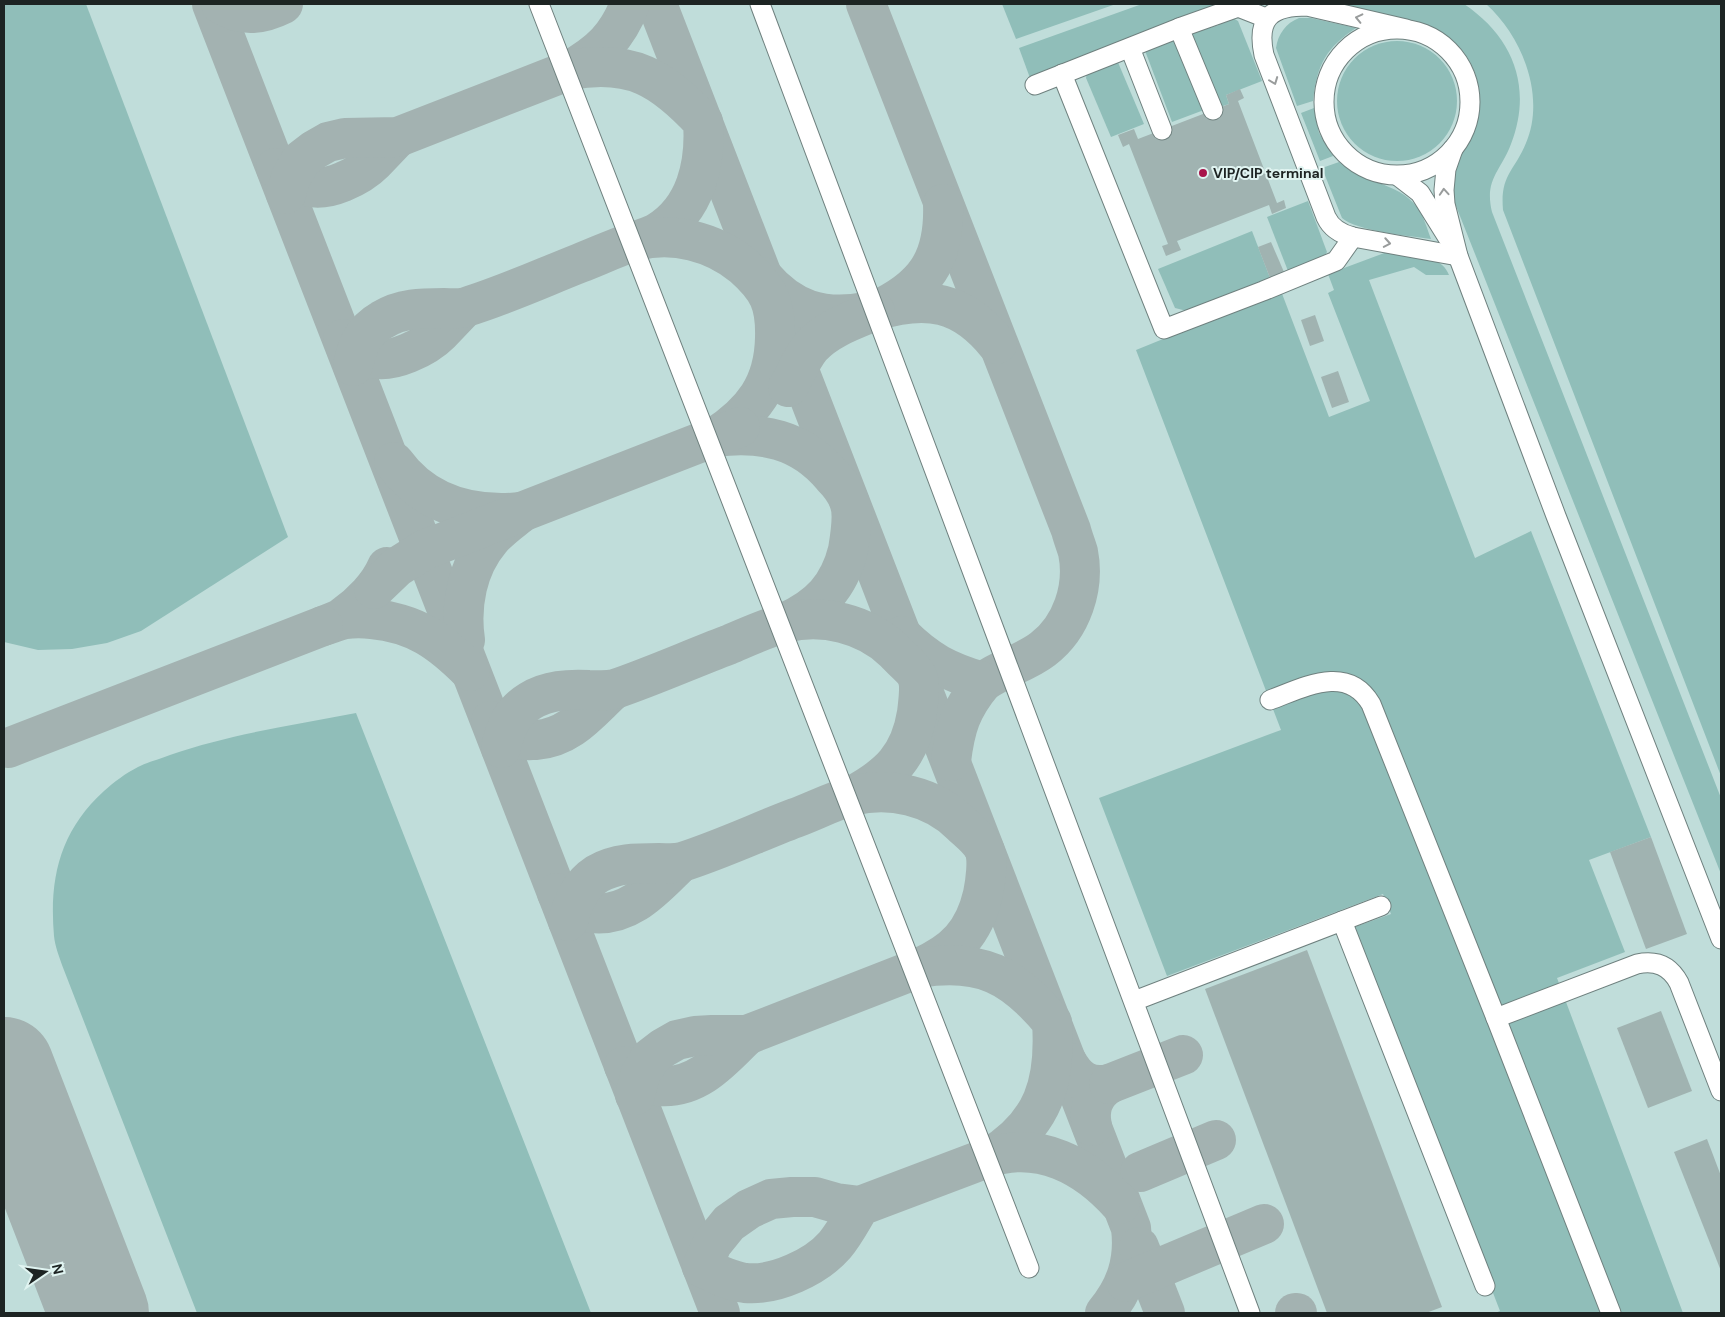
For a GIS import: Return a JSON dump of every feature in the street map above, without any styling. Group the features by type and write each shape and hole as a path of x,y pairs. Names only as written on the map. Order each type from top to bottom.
{"street":[{"path":"539,4 1030,1268"},
{"path":"760,4 1250,1313"},
{"path":"1406,30 1383,30 1361,38 1343,52 1333,66 1324,94 1324,117 1334,141 1350,160 1373,172 1398,176 1423,172 1444,159 1453,149 1461,139 1469,115 1469,90 1466,78 1455,58 1447,49 1428,36 1406,30 1306,6 1284,8 1274,11 1266,18 1262,37 1264,55 1326,217 1334,227 1344,234 1353,237 1458,256"},
{"path":"1035,85 1238,7 1266,18"},
{"path":"1180,28 1213,110"},
{"path":"1130,48 1162,130"},
{"path":"1062,74 1164,329 1336,261 1353,237"},
{"path":"1453,149 1446,169 1444,190 1445,204 1458,256 1556,516 1721,939"},
{"path":"1398,176 1420,193 1458,256"},
{"path":"1270,700 1313,684 1331,681 1351,684 1366,696 1496,1018 1611,1313"},
{"path":"1134,1001 1381,906"},
{"path":"1342,921 1484,1286"},
{"path":"1496,1018 1637,964 1658,964 1671,971 1679,983 1721,1090"}],"shaded area":[{"path":"4,4 1721,4 1721,1313 4,1313"},
{"path":"4,4 86,4 288,537 141,631 107,643 72,649 38,650 4,642"},
{"path":"1002,4 1116,4 1016,39"},
{"path":"1142,4 1223,4 1030,78 1019,48"},
{"path":"1335,4 1464,4 1481,17 1495,32 1506,48 1514,65 1519,83 1520,103 1511,144 1492,183 1490,201 1492,212 1721,798 1721,874 1454,201 1453,174 1474,132 1479,113 1480,99 1475,73 1468,59 1451,39 1428,27"},
{"path":"1486,4 1721,4 1721,776 1503,210 1506,181 1526,143 1532,125 1532,87 1520,50 1499,17"},
{"path":"1229,16 1238,21 1262,81 1226,95 1229,104 1220,107 1190,34 1219,25 1217,19"},
{"path":"1299,18 1311,18 1356,28 1337,43 1325,58 1317,77 1313,101 1297,106 1276,48 1283,30"},
{"path":"1176,36 1204,110 1172,122 1144,48"},
{"path":"1397,41 1420,45 1440,58 1453,78 1457,101 1453,124 1440,144 1420,157 1397,161 1374,157 1354,144 1341,124 1337,101 1341,78 1354,58 1374,45"},
{"path":"1117,60 1144,124 1111,137 1086,78 1087,73"},
{"path":"1314,108 1319,133 1333,156 1320,161 1301,113"},
{"path":"1339,162 1358,175 1390,187 1409,199 1422,214 1431,239 1371,230 1349,223 1342,218 1322,168"},
{"path":"1308,201 1327,252 1324,257 1288,271 1267,217"},
{"path":"1252,231 1270,278 1187,311 1175,308 1158,269"},
{"path":"1387,252 1422,256 1431,259 1445,268 1449,275 1426,275 1414,267 1369,280 1475,558 1531,531 1651,837 1589,860 1625,952 1557,978 1683,1313 1495,1313 1500,1311 1352,928 1391,914 1383,894 1167,976 1099,798 1281,730 1136,350 1281,291 1329,417 1370,401 1328,293 1334,290 1328,274"},
{"path":"356,713 591,1313 197,1313 57,951 53,915 56,875 68,839 77,822 89,806 112,784 138,767 216,741"}],"building":[{"name":"VIP/CIP terminal","path":"1240,89 1244,98 1238,101 1277,203 1284,200 1286,208 1272,214 1269,205 1177,241 1181,250 1166,256 1162,246 1168,244 1129,144 1123,147 1118,135 1134,129 1138,139 1229,104 1226,95"},
{"path":"1271,242 1284,272 1270,278 1258,247"},
{"path":"1315,315 1324,341 1310,346 1301,320"},
{"path":"1338,371 1349,402 1332,408 1321,377"},
{"path":"1651,837 1687,934 1646,949 1610,852"},
{"path":"1307,950 1442,1307 1426,1313 1327,1313 1205,989"},
{"path":"1661,1011 1692,1091 1648,1108 1617,1028"},
{"path":"1707,1139 1721,1176 1721,1271 1674,1152"}],"taxiway":[{"path":"212,4 720,1313"},
{"path":"221,4 244,13 259,12 283,4"},
{"path":"570,70 591,57 607,43 620,26 630,4"},
{"path":"657,4 1131,1228 1132,1252 1124,1284 1105,1313"},
{"path":"866,4 1078,552 1080,565 1078,592 1069,618 1062,629 1053,640 1036,654 983,682"},
{"path":"286,194 291,177 301,160 328,142 345,138 398,137 570,70 611,67 629,70 659,83 674,94 703,122 703,154 696,184 690,198 671,222 658,232 636,241"},
{"path":"276,168 303,185 315,188 333,185 360,173 374,162 398,137"},
{"path":"943,204 943,224 940,241 936,256 928,270 919,282 907,292 875,311 911,303 942,305 957,310 970,318 997,344"},
{"path":"353,366 359,346 366,334 375,324 389,316 404,311 420,309 466,307 509,292 636,241 650,238 678,238 706,245 732,258 743,266 765,290 774,316 774,355 766,383 759,396 740,418 715,437"},
{"path":"763,277 785,298 809,310 836,315 866,312"},
{"path":"343,339 357,350 372,358 389,359 418,349 426,344 440,333 464,308"},
{"path":"788,387 804,356 817,341 841,326 875,311"},
{"path":"374,589 397,567 424,550 740,427"},
{"path":"715,437 748,435 779,440 793,446 807,453 820,463 840,485 849,501 851,519 850,539 839,575 818,602 786,622"},
{"path":"394,462 406,477 420,489 451,505 467,510 485,512 522,512 494,536 476,562 467,587 465,601 465,640"},
{"path":"387,567 374,588 357,606 342,618 323,626 355,618 387,621 401,625 414,629 437,642 470,671"},
{"path":"501,748 507,727 514,715 524,705 544,694 566,690 615,689 778,625 799,620 828,620 857,628 883,642 913,670 919,685 914,728 903,753 887,773 852,796"},
{"path":"8,748 323,626"},
{"path":"902,636 911,645 939,665 983,682 969,701 960,719 951,761"},
{"path":"491,721 522,740 548,738 569,729 579,722 613,690"},
{"path":"568,921 572,907 586,883 604,870 627,864 682,862 845,798 866,793 895,793 924,800 950,814 980,842 986,858 983,894 979,908 968,930 953,948 919,968"},
{"path":"557,893 582,911 591,913 618,911 652,890 680,863"},
{"path":"635,1095 640,1075 650,1058 677,1040 695,1036 747,1035 919,968 941,966 978,968 994,974 1023,992 1052,1022 1052,1064 1043,1100 1023,1130 990,1157"},
{"path":"624,1066 640,1078 654,1085 672,1086 685,1083 697,1078 719,1063 747,1035"},
{"path":"1109,1084 1183,1055"},
{"path":"1067,1062 1075,1074 1084,1081 1095,1085 1109,1084 1099,1092 1093,1102 1091,1113 1092,1126"},
{"path":"1140,1172 1216,1140"},
{"path":"860,1206 845,1231 827,1253 817,1261 782,1278 757,1283 745,1283 728,1279 702,1267 712,1244 729,1223 749,1209 771,1199 815,1197 836,1203 860,1206 987,1158 1006,1153 1025,1152 1060,1160 1092,1178 1120,1204"},
{"path":"1126,1282 1264,1224"},
{"path":"1139,1247 1165,1313"}],"runway":[{"path":"4,1067 99,1313"}],"place":[{"name":"VIP/CIP terminal","path":"1203,173"}]}
